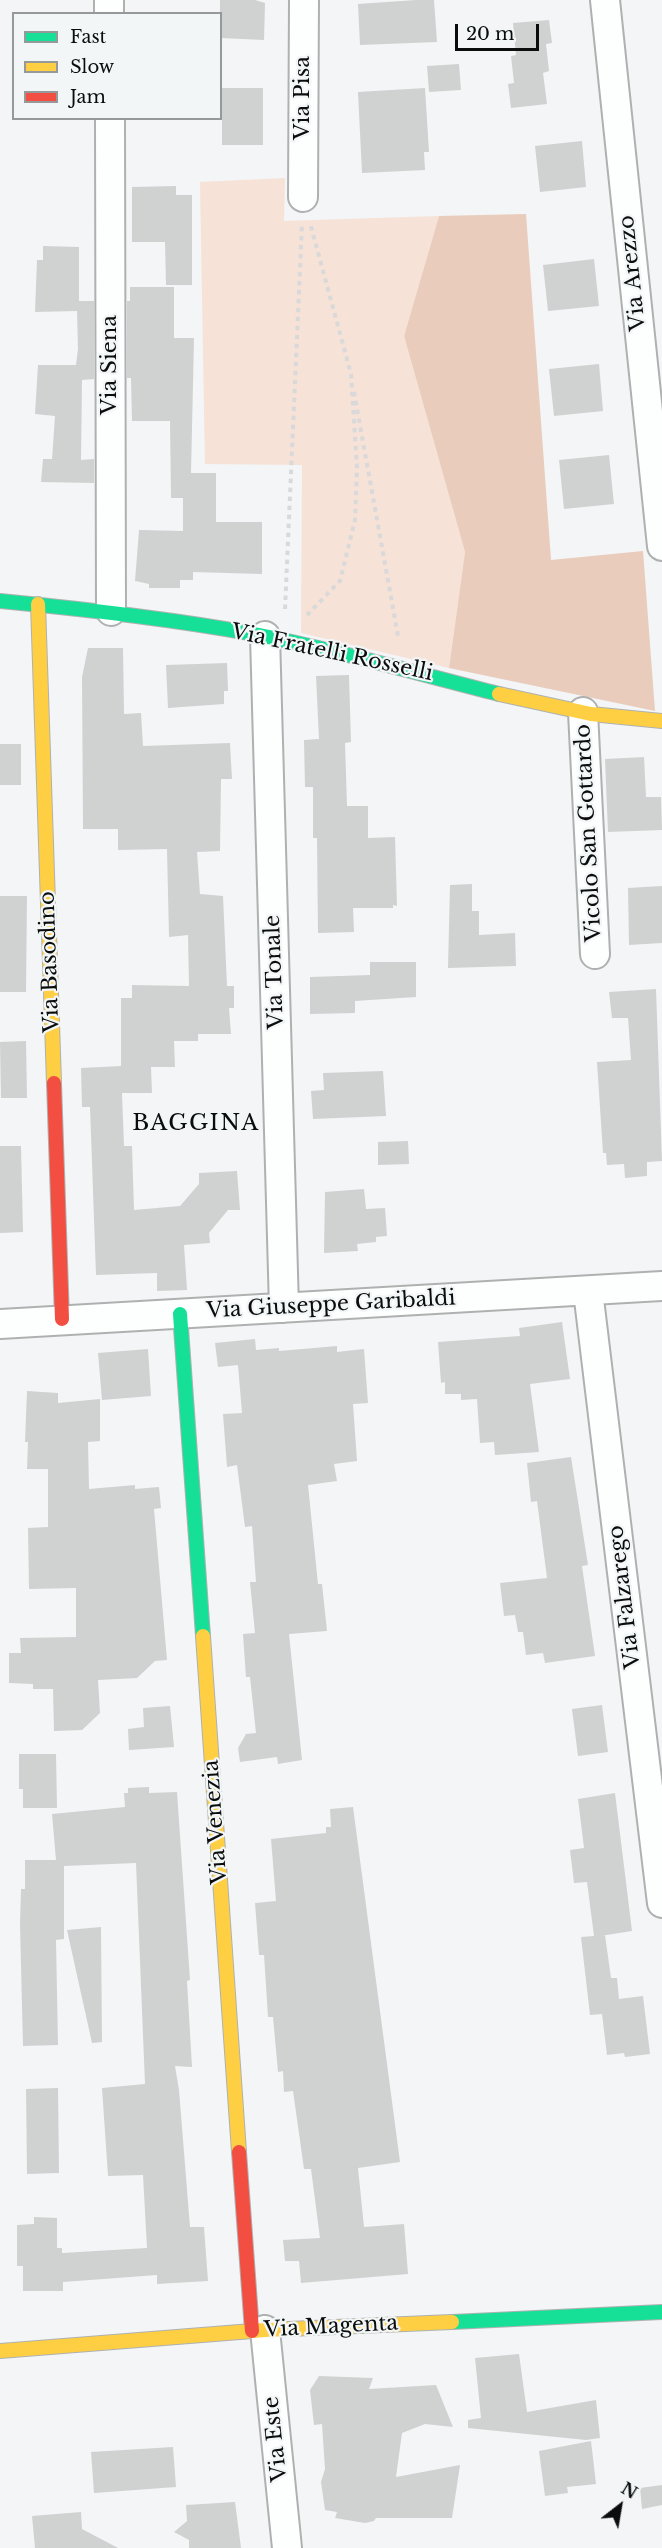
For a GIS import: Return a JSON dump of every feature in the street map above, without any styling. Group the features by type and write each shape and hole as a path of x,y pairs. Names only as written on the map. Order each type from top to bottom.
{"street":[{"name":"Via Pisa","path":"303,0 303,196"},
{"name":"Via Arezzo","path":"605,0 662,546"},
{"name":"Via Siena","path":"110,120 111,610"},
{"name":"Via Fratelli Rosselli","path":"0,601 111,610 275,638 583,712 662,721"},
{"name":"Via Basodino","path":"38,604 62,1319"},
{"name":"Via Tonale","path":"275,638 284,1308"},
{"name":"Vicolo San Gottardo","path":"583,712 595,954"},
{"name":"Via Giuseppe Garibaldi","path":"0,1323 662,1286"},
{"name":"Via Falzarego","path":"588,1291 662,1902"},
{"name":"Via Venezia","path":"180,1314 258,2331"},
{"name":"Via Magenta","path":"0,2351 258,2331 662,2312"},
{"name":"Via Este","path":"258,2331 287,2548"}],"path":[{"path":"303,196 351,374 403,667"},
{"path":"275,638 303,196"},
{"path":"275,638 340,581 349,553 355,520 357,468 351,374"}],"shaded area":[{"path":"285,178 284,221 439,216 404,336 465,552 449,668 301,633 302,465 205,464 200,182"},
{"path":"526,214 551,560 643,551 655,711 449,668 465,552 404,336 439,216"}],"building":[{"path":"220,0 255,0 265,3 264,40 222,38 222,12 220,12"},
{"path":"434,0 437,42 360,45 358,4"},
{"path":"549,20 552,43 546,44 549,71 543,73 547,104 511,108 508,84 514,83 511,56 516,55 513,23"},
{"path":"459,64 461,90 429,92 427,66"},
{"path":"222,88 263,88 263,145 222,145"},
{"path":"425,88 429,152 424,152 425,170 362,173 358,92"},
{"path":"582,141 586,187 540,192 535,146"},
{"path":"176,186 176,195 192,195 192,285 166,285 165,242 132,242 132,187"},
{"path":"43,246 79,247 79,301 94,301 94,379 82,380 81,460 94,459 94,483 41,482 43,459 52,459 55,416 35,414 38,365 76,365 78,349 77,311 35,312 37,260 43,260"},
{"path":"594,259 599,306 548,311 543,265"},
{"path":"130,287 174,287 174,338 194,338 191,473 216,473 216,522 262,522 262,574 193,572 193,580 180,580 180,588 149,588 149,584 135,581 139,530 183,531 183,498 171,498 170,421 132,421 131,378 127,378 127,301 130,301"},
{"path":"599,364 603,411 554,416 549,369"},
{"path":"609,455 614,504 564,509 559,460"},
{"path":"88,648 123,648 124,714 141,713 143,746 230,743 232,779 221,779 220,851 197,852 200,894 223,896 227,986 234,986 234,1008 229,1008 231,1034 198,1034 198,1041 174,1041 175,1067 151,1067 152,1093 122,1093 124,1146 132,1146 134,1210 180,1206 199,1184 199,1173 237,1171 240,1210 228,1210 209,1233 210,1243 184,1245 187,1290 157,1291 157,1273 96,1275 90,1107 82,1107 81,1068 121,1066 121,998 132,998 132,985 189,986 188,935 169,937 167,849 118,850 118,829 83,829 82,677"},
{"path":"227,663 228,691 224,691 224,704 168,708 166,665"},
{"path":"349,675 351,742 345,743 347,806 368,806 368,838 395,837 397,906 393,905 393,908 353,908 354,932 318,933 317,838 313,838 313,787 305,787 304,740 319,739 316,676"},
{"path":"0,744 21,744 21,785 0,785"},
{"path":"644,757 646,797 661,797 662,830 608,832 605,759"},
{"path":"472,884 472,911 479,911 479,935 515,933 516,966 448,968 450,885"},
{"path":"662,886 662,943 629,945 628,888"},
{"path":"0,896 27,896 26,992 0,992"},
{"path":"370,962 416,962 416,997 355,1001 355,1013 310,1014 310,977 370,975"},
{"path":"656,989 662,1161 647,1162 647,1176 625,1178 624,1164 607,1165 606,1153 603,1153 597,1062 631,1060 628,1018 612,1018 609,992"},
{"path":"26,1041 27,1098 1,1098 0,1042"},
{"path":"383,1071 386,1116 313,1119 311,1091 324,1090 323,1073"},
{"path":"408,1141 409,1164 378,1165 378,1142"},
{"path":"0,1146 21,1146 23,1232 0,1233"},
{"path":"364,1189 366,1209 385,1208 387,1236 376,1237 376,1242 357,1244 358,1251 324,1253 325,1192"},
{"path":"562,1322 570,1379 530,1384 539,1452 495,1455 494,1442 480,1443 477,1399 461,1400 461,1394 445,1394 445,1382 441,1383 438,1342 520,1336 519,1328"},
{"path":"255,1339 256,1350 279,1348 279,1351 337,1346 337,1352 364,1349 368,1403 353,1404 357,1461 334,1464 337,1481 308,1485 318,1584 322,1584 327,1631 289,1634 302,1760 278,1764 277,1757 240,1762 238,1748 246,1734 256,1733 250,1677 246,1677 243,1634 255,1633 250,1582 256,1582 252,1526 245,1527 237,1465 227,1467 223,1414 242,1413 238,1365 218,1367 215,1343"},
{"path":"148,1349 151,1396 102,1400 98,1353"},
{"path":"27,1391 58,1393 58,1403 100,1399 100,1441 88,1442 89,1489 135,1485 135,1489 159,1487 161,1508 154,1509 167,1660 155,1661 137,1678 98,1680 100,1713 82,1730 54,1731 53,1689 33,1689 33,1684 9,1683 9,1653 21,1653 20,1638 76,1637 76,1588 29,1589 28,1528 48,1527 48,1469 27,1469 28,1442 25,1442"},
{"path":"571,1457 588,1565 582,1566 595,1656 545,1663 543,1653 526,1655 523,1632 518,1632 515,1615 504,1616 500,1583 547,1578 537,1501 531,1502 527,1463"},
{"path":"602,1705 608,1752 578,1756 572,1709"},
{"path":"170,1706 174,1747 129,1750 128,1729 144,1727 143,1708"},
{"path":"19,1754 56,1754 57,1808 23,1808 23,1789 19,1789"},
{"path":"149,1787 149,1793 177,1792 190,1980 187,1981 192,2067 175,2066 190,2227 204,2227 208,2281 157,2284 157,2275 63,2282 63,2291 23,2291 23,2266 17,2266 17,2225 34,2224 34,2217 57,2218 57,2248 62,2248 62,2253 147,2248 143,2175 108,2176 102,2088 145,2084 136,1863 64,1866 64,1939 56,1940 58,2045 23,2046 20,1925 21,1889 25,1889 25,1860 56,1860 52,1814 125,1807 124,1793 128,1793 128,1788"},
{"path":"615,1793 632,1931 605,1935 611,1978 617,1978 619,1999 643,1996 650,2054 625,2057 624,2053 607,2055 602,2014 590,2015 581,1937 594,1936 587,1882 574,1883 570,1850 584,1848 578,1799"},
{"path":"353,1807 400,2162 358,2168 364,2227 404,2224 408,2274 301,2283 299,2261 285,2261 283,2240 320,2238 311,2169 304,2169 293,2091 284,2092 283,2071 278,2072 273,2017 268,2017 264,1955 259,1955 255,1903 276,1901 271,1839 326,1833 326,1827 331,1827 330,1809"},
{"path":"101,1927 102,2042 92,2043 67,1930"},
{"path":"58,2088 59,2173 27,2174 26,2089"},
{"path":"519,2354 527,2412 596,2400 600,2438 586,2440 468,2428 468,2420 481,2418 475,2358"},
{"path":"319,2376 373,2378 369,2389 436,2385 453,2427 425,2424 402,2433 396,2477 460,2465 452,2518 376,2518 374,2521 365,2523 335,2518 337,2512 325,2510 321,2482 325,2469 322,2424 314,2425 310,2390"},
{"path":"591,2441 596,2484 567,2487 568,2493 545,2496 539,2451"},
{"path":"173,2447 176,2487 94,2493 91,2452"},
{"path":"662,2485 662,2505 642,2509 640,2488"},
{"path":"235,2502 241,2548 189,2548 189,2540 174,2532 187,2521 186,2505"},
{"path":"81,2512 82,2529 118,2548 35,2548 32,2516"}],"traffic: fast":[{"path":"0,601 124,614 248,633 343,654 499,694"},
{"path":"180,1314 203,1636"},
{"path":"452,2322 662,2312"}],"traffic: slow":[{"path":"38,604 54,1083"},
{"path":"499,694 591,714 662,721"},
{"path":"203,1636 239,2152"},
{"path":"0,2351 265,2330 452,2322"}],"traffic: jam":[{"path":"54,1083 62,1319"},
{"path":"239,2152 252,2331"}],"district":[{"name":"BAGGINA","path":"196,1124"}]}
